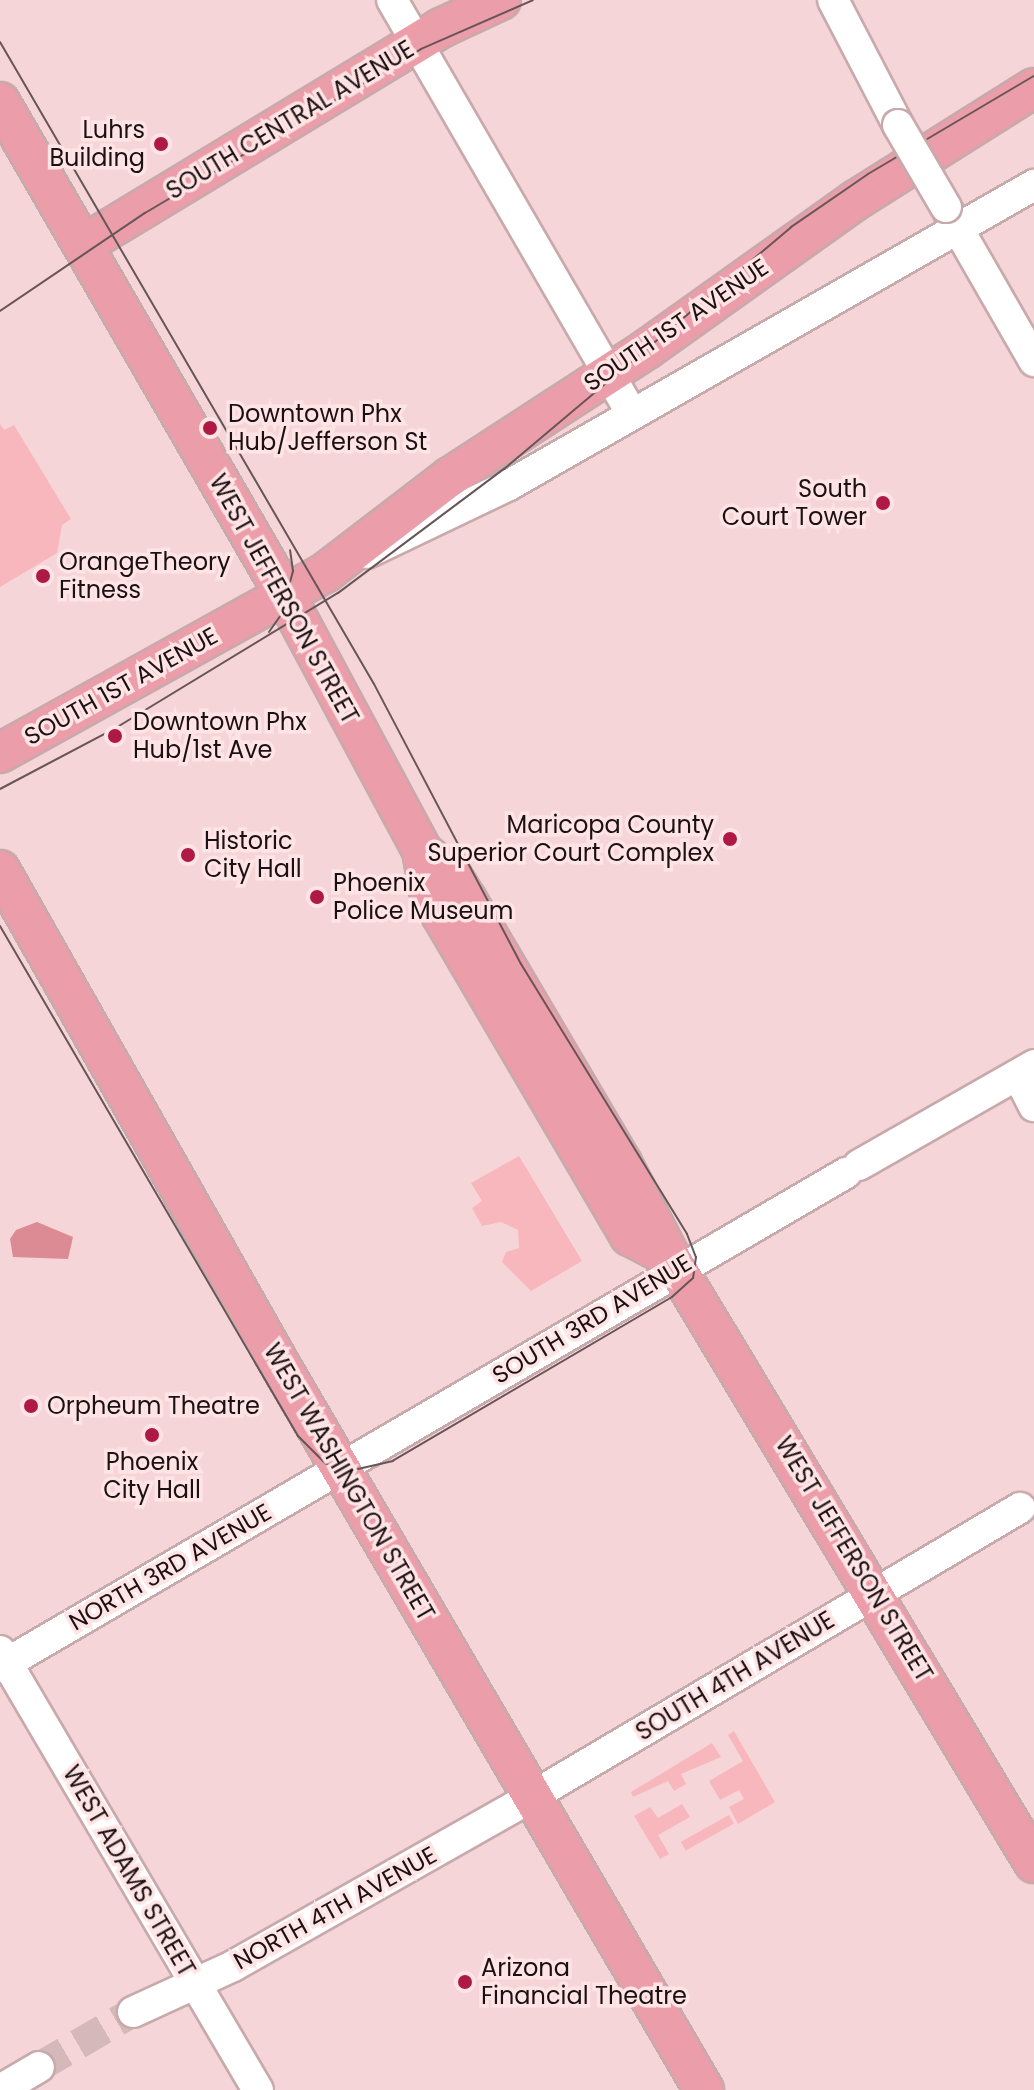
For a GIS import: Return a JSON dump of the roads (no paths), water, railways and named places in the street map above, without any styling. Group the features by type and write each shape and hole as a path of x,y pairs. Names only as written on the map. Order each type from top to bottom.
{"main road":[{"name":"SOUTH CENTRAL AVENUE","path":"89,256 257,146 424,54 501,0"},
{"name":"SOUTH 1ST AVENUE","path":"0,753 326,572 450,477 609,373 856,200 1034,88"},
{"name":"WEST JEFFERSON STREET","path":"0,102 285,595 422,851 452,876 467,900 622,1163 674,1263 874,1591 1034,1863"},
{"name":"WEST WASHINGTON STREET","path":"0,870 340,1468 704,2090"}],"street":[{"path":"392,0 632,414"},
{"path":"833,0 898,125 1034,361"},
{"name":"SOUTH 1ST AVENUE","path":"326,572 509,485 632,414 953,218 1034,185"},
{"path":"1026,1070 1034,1106"},
{"name":"SOUTH 3RD AVENUE","path":"340,1468 674,1263 852,1169 1026,1070"},
{"name":"NORTH 3RD AVENUE","path":"2,1660 340,1468"},
{"name":"SOUTH 4TH AVENUE","path":"533,1796 874,1591 1029,1503"},
{"name":"WEST ADAMS STREET","path":"2,1660 258,2090"},
{"name":"NORTH 4TH AVENUE","path":"133,2012 195,1983 533,1796"},
{"path":"0,2090 39,2067"}],"tunnel":[{"path":"39,2067 133,2012"}],"tram line":[{"path":"0,311 145,213 421,49 533,0"},
{"path":"0,42 374,684 521,964 687,1234 696,1257 693,1278 672,1297 393,1461 349,1471 326,1464 298,1436 0,926"},
{"path":"0,789 114,729 338,593 504,469 791,227 868,174 1034,76"},
{"path":"269,632 281,615 293,571 290,550"}],"place":[{"name":"Luhrs Building","path":"161,144"},
{"name":"Downtown Phx Hub/Jefferson St","path":"210,428"},
{"name":"South Court Tower","path":"883,503"},
{"name":"OrangeTheory Fitness","path":"43,576"},
{"name":"Downtown Phx Hub/1st Ave","path":"115,736"},
{"name":"Maricopa County Superior Court Complex","path":"730,839"},
{"name":"Historic City Hall","path":"188,855"},
{"name":"Phoenix Police Museum","path":"317,897"},
{"name":"Orpheum Theatre","path":"31,1406"},
{"name":"Phoenix City Hall","path":"152,1435"},
{"name":"Arizona Financial Theatre","path":"465,1982"}]}
